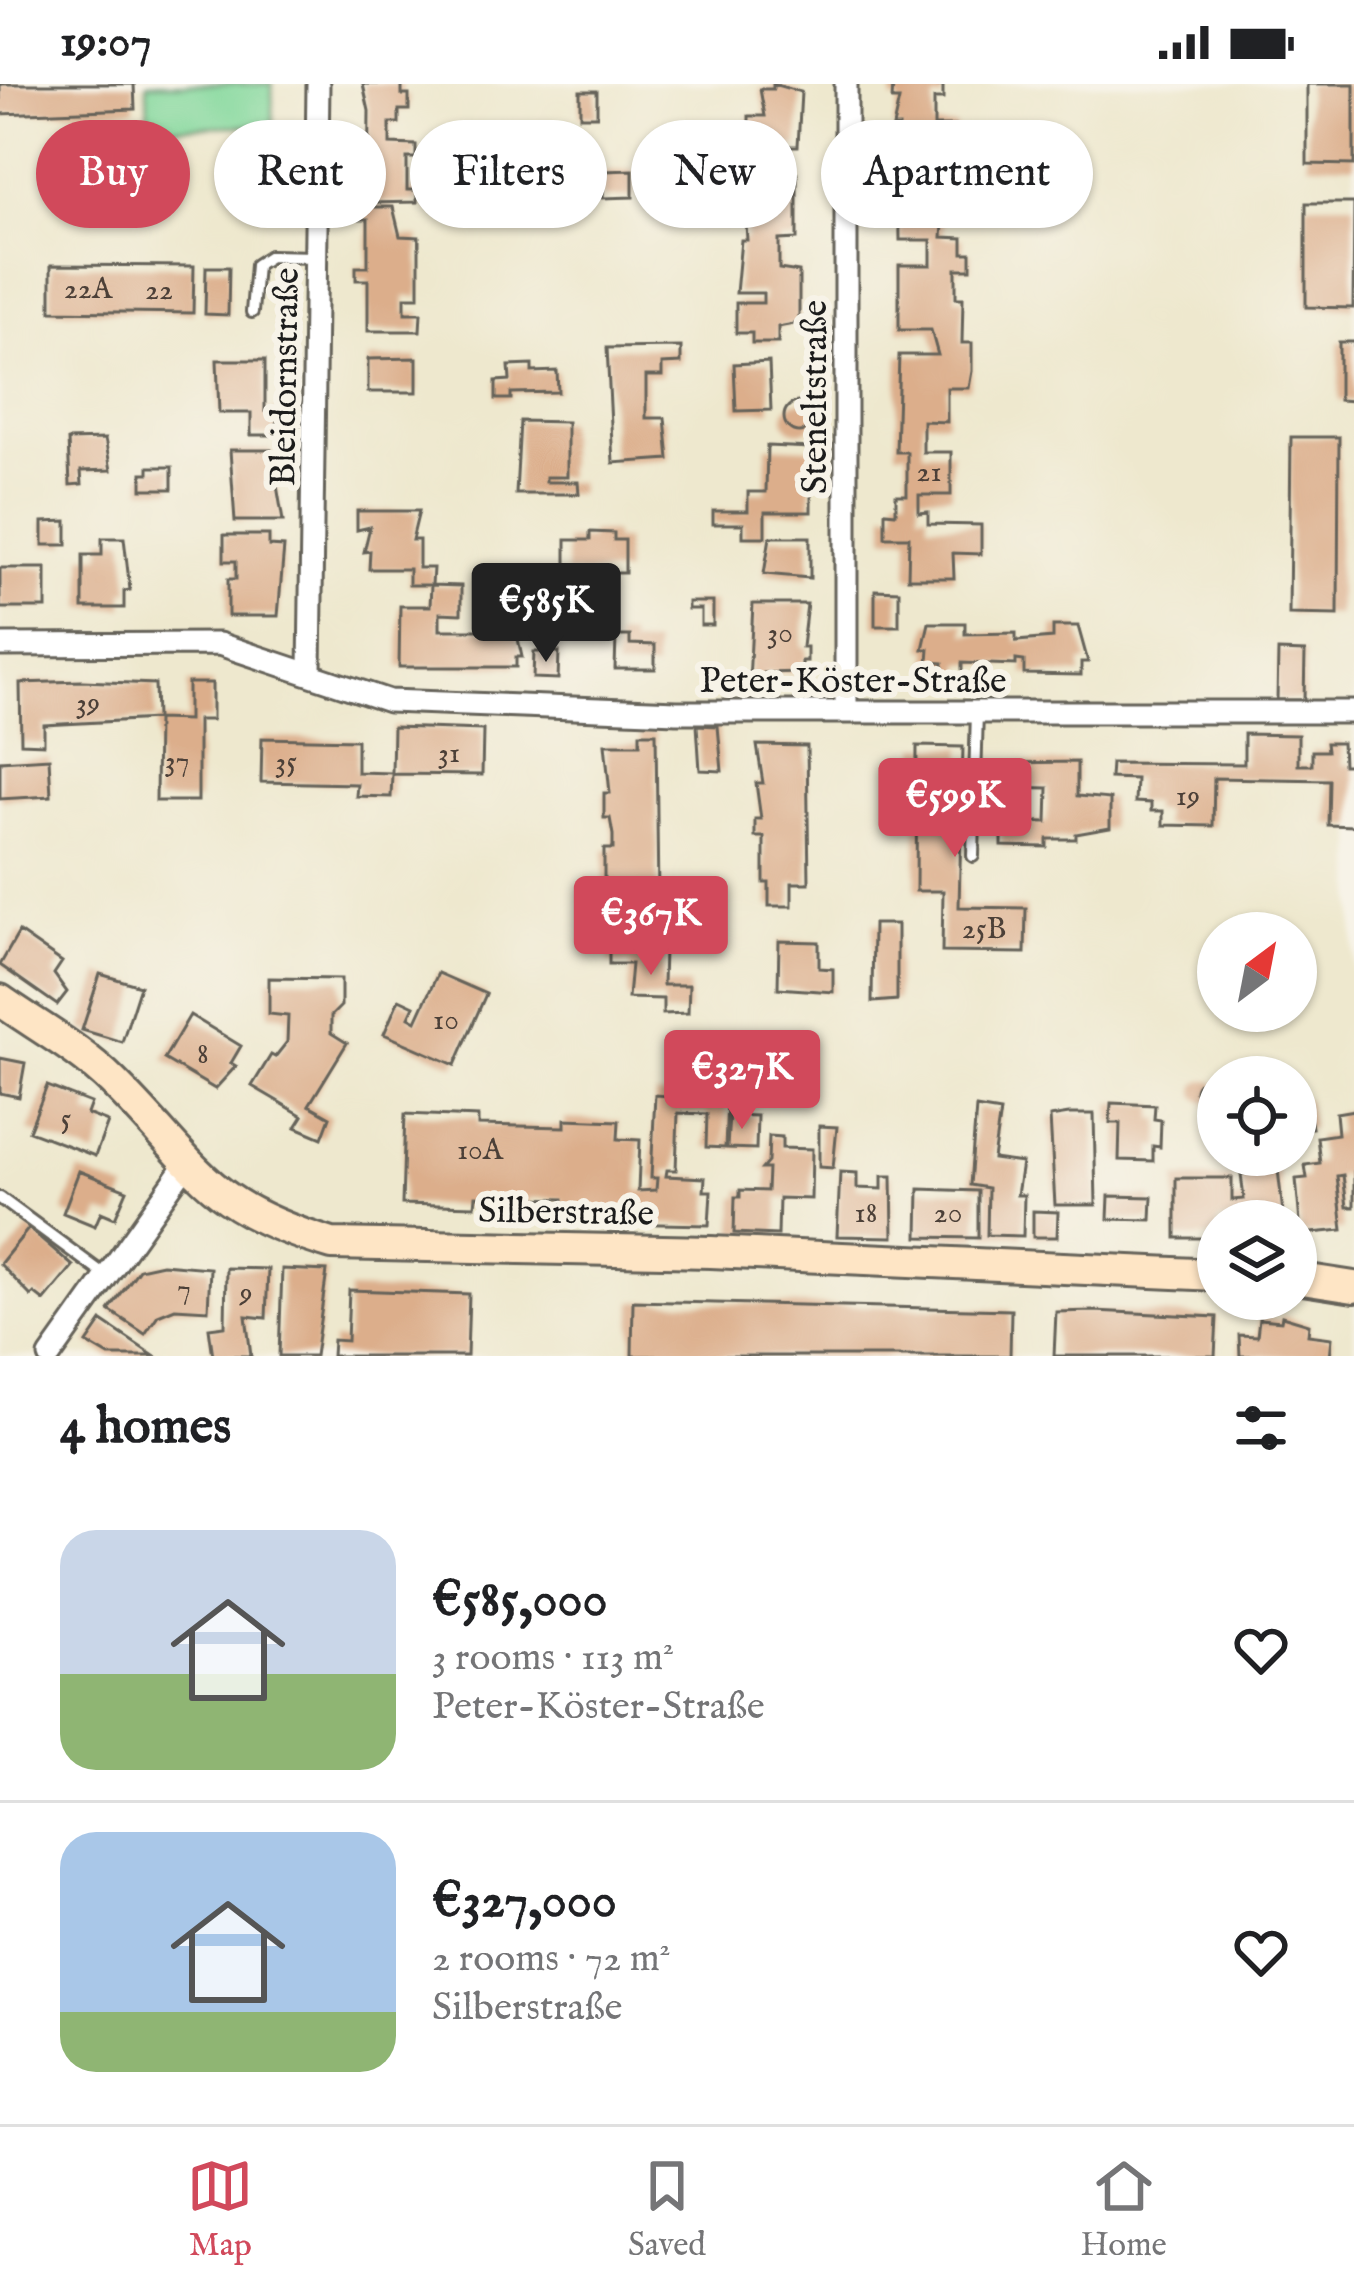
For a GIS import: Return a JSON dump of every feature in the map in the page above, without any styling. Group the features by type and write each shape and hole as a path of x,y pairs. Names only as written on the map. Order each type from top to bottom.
{"street":[{"name":"Bleidornstraße","path":"310,671 318,84"},
{"name":"Steneltstraße","path":"846,84 846,709"},
{"name":"Peter-Köster-Straße","path":"0,646 220,644 389,701 677,712 1354,712"},
{"name":"Silberstraße","path":"0,1000 111,1079 185,1166 225,1201 273,1226 332,1244 711,1252 1197,1274"},
{"path":"50,1356 185,1166"},
{"path":"1317,1281 1354,1287"}],"lane":[{"path":"252,312 256,265 270,256 319,257"},
{"path":"973,856 977,711"},
{"path":"0,1198 106,1276"}],"green space":[{"path":"147,84 272,84 273,120 214,120 214,126 190,127 190,120 148,120"}],"building":[{"path":"0,84 134,84 135,109 0,114"},
{"path":"363,84 402,84 402,95 409,95 409,110 399,110 399,123 390,123 390,144 410,145 410,202 386,203 386,120 369,120"},
{"path":"773,84 801,92 798,146 797,120 749,120 749,116 765,116 760,89 773,89"},
{"path":"893,84 943,86 943,99 934,99 934,120 895,120 899,100 892,100"},
{"path":"1307,84 1354,84 1354,165 1307,164"},
{"path":"580,91 597,91 597,116 580,116"},
{"path":"631,170 631,197 607,198 607,171"},
{"path":"1306,203 1354,203 1353,308 1306,307"},
{"path":"386,207 393,207 400,236 419,237 419,297 405,297 405,313 421,313 420,331 368,331 368,280 356,280 356,267 368,267 368,228 386,228"},
{"path":"746,228 797,228 797,239 779,240 779,269 799,272 799,323 778,327 778,343 752,343 752,333 736,333 736,303 763,303 763,293 736,293 741,240 747,240"},
{"path":"900,228 943,228 942,237 963,238 963,253 971,253 971,269 956,269 956,298 963,298 962,343 972,343 969,388 947,388 947,422 923,421 923,452 951,452 951,495 919,495 919,513 928,512 928,524 981,525 981,554 953,553 954,578 908,578 909,537 885,537 885,512 896,513 896,495 907,495 907,452 896,452 899,355 938,355 931,330 899,330 899,265 931,265 931,240 900,240"},
{"path":"51,265 194,266 193,313 51,311"},
{"path":"206,267 229,267 228,315 205,314"},
{"path":"1339,342 1354,342 1354,401 1339,400"},
{"path":"681,347 681,363 662,364 662,376 646,376 646,418 665,418 669,459 613,463 607,348"},
{"path":"417,358 417,392 368,392 368,359"},
{"path":"217,360 265,360 265,411 277,410 277,435 251,435 251,413 219,413"},
{"path":"769,362 771,410 736,411 734,364"},
{"path":"532,365 532,372 557,371 558,392 511,393 511,399 496,399 496,381 510,380 509,366"},
{"path":"799,402 810,406 814,417 810,428 799,432 788,428 784,417 788,406"},
{"path":"520,421 567,422 567,477 546,477 546,482 578,482 579,494 516,494"},
{"path":"1291,437 1339,437 1338,615 1289,614"},
{"path":"105,439 111,470 81,471 82,484 70,485 68,440"},
{"path":"767,446 811,448 811,512 765,512 765,537 743,537 743,524 713,524 713,511 748,511 748,492 766,492"},
{"path":"230,450 271,450 283,521 235,521"},
{"path":"149,467 172,467 172,489 142,489 142,473 149,473"},
{"path":"357,511 419,511 412,540 419,540 419,568 433,568 432,585 461,586 461,614 440,613 440,630 516,630 522,657 516,657 516,667 399,667 400,606 430,606 431,585 409,585 409,569 369,569 370,551 364,552 370,527 357,530"},
{"path":"67,521 67,545 43,545 43,522"},
{"path":"590,532 614,533 614,540 625,540 625,573 566,573 566,540 590,540"},
{"path":"224,535 269,535 269,546 284,547 278,616 228,616 228,579 236,579 236,561 224,561"},
{"path":"770,537 810,537 810,578 764,574"},
{"path":"102,538 124,538 130,590 124,591 124,608 83,608 83,555 102,555"},
{"path":"0,568 46,568 46,608 0,608"},
{"path":"875,590 899,591 899,626 875,626"},
{"path":"688,602 713,602 713,625 701,625 701,609 688,609"},
{"path":"753,604 807,604 802,647 807,647 807,661 802,661 802,672 764,673 764,682 749,682"},
{"path":"929,623 965,623 965,634 1016,633 1016,641 1053,638 1053,626 1078,626 1088,662 1081,662 1081,675 1024,674 1024,661 1016,660 1016,665 962,663 962,674 943,674 943,663 928,662 929,649 923,649"},
{"path":"616,636 630,636 630,644 655,645 655,669 615,669"},
{"path":"1278,651 1305,652 1304,700 1277,700"},
{"path":"534,652 559,652 558,679 533,678"},
{"path":"20,683 155,684 156,719 44,725 44,744 21,743"},
{"path":"188,683 212,683 212,720 198,720 198,801 156,801 157,719 188,720"},
{"path":"697,725 718,726 722,771 700,770"},
{"path":"393,727 483,730 482,775 392,774 391,797 356,796 357,784 261,782 262,738 357,740 357,772 392,773"},
{"path":"640,733 656,733 658,897 642,897 641,933 618,933 619,897 612,897 612,883 604,883 604,849 613,849 610,818 604,818 604,793 610,793 605,744 640,744"},
{"path":"1244,734 1298,735 1298,765 1312,765 1312,751 1327,751 1326,743 1342,743 1343,765 1354,765 1354,826 1328,825 1329,780 1214,778 1213,826 1163,825 1163,811 1151,811 1151,803 1135,802 1136,779 1110,778 1111,763 1244,764"},
{"path":"757,745 807,746 809,883 792,883 792,906 769,906 769,883 764,883 764,837 755,837 755,819 761,819 756,783 763,783"},
{"path":"917,746 963,747 959,907 1026,908 1025,953 942,952 943,891 916,891"},
{"path":"49,758 51,796 0,799 0,761"},
{"path":"1077,762 1077,796 1110,799 1110,828 1076,834 1076,839 1047,839 1047,847 1002,846 1002,821 1047,822 1048,788 1002,787 1002,763"},
{"path":"873,924 897,924 897,1000 872,1002"},
{"path":"19,932 62,962 54,974 67,992 57,1005 0,965"},
{"path":"779,941 819,942 819,968 833,969 833,992 778,988"},
{"path":"609,948 664,949 663,985 689,985 688,1013 663,1014 663,999 628,998 631,964 609,964"},
{"path":"438,973 486,994 455,1065 384,1034 399,999 414,1006 409,1017 416,1021"},
{"path":"100,974 140,986 122,1042 82,1030"},
{"path":"269,978 341,979 341,1006 331,1016 331,1033 347,1043 309,1105 330,1117 322,1138 296,1127 303,1116 252,1086 271,1055 275,1057 287,1042 288,1016 269,1014"},
{"path":"190,1015 241,1046 231,1063 236,1066 215,1089 164,1059"},
{"path":"0,1058 25,1063 19,1097 0,1093"},
{"path":"684,1084 706,1085 706,1098 727,1099 725,1148 706,1147 707,1114 678,1113 676,1170 667,1170 666,1176 705,1178 704,1191 711,1191 709,1225 562,1222 563,1199 529,1198 529,1205 508,1204 508,1197 476,1196 475,1206 402,1204 405,1114 478,1117 478,1125 565,1127 565,1119 619,1121 618,1139 640,1140 638,1191 656,1190 657,1178 651,1178 655,1095 683,1097"},
{"path":"47,1086 91,1103 87,1114 108,1122 95,1156 29,1131"},
{"path":"1111,1103 1155,1105 1154,1119 1161,1120 1160,1147 1153,1146 1153,1161 1119,1160 1120,1123 1110,1123"},
{"path":"976,1108 1000,1112 993,1159 1022,1163 1017,1195 1024,1195 1023,1236 987,1235 988,1188 970,1185"},
{"path":"1354,1110 1354,1207 1347,1207 1343,1175 1337,1176 1343,1230 1317,1232 1317,1200 1298,1200 1296,1179 1317,1176 1317,1137 1338,1134 1336,1113"},
{"path":"1094,1114 1096,1205 1055,1205 1050,1117"},
{"path":"729,1115 757,1116 756,1149 727,1148"},
{"path":"819,1126 837,1127 833,1168 819,1167"},
{"path":"769,1136 782,1137 782,1148 812,1149 811,1199 779,1198 778,1235 734,1233 735,1197 740,1197 740,1190 767,1191 768,1169 762,1169 768,1162"},
{"path":"79,1171 127,1190 115,1218 101,1212 95,1226 63,1213"},
{"path":"840,1172 857,1173 857,1188 882,1189 882,1176 892,1176 893,1237 837,1236"},
{"path":"1241,1176 1279,1176 1282,1200 1232,1200 1244,1199"},
{"path":"1176,1178 1232,1178 1232,1200 1197,1200 1197,1238 1176,1238"},
{"path":"919,1189 978,1191 978,1238 918,1237"},
{"path":"1109,1196 1152,1197 1151,1220 1108,1219"},
{"path":"1033,1211 1058,1212 1057,1237 1033,1237"},
{"path":"29,1228 73,1266 44,1301 34,1293 31,1296 0,1264"},
{"path":"162,1264 210,1268 208,1310 175,1308 158,1315 145,1334 109,1310 139,1269"},
{"path":"226,1268 268,1269 266,1318 246,1316 251,1356 213,1356 209,1328 225,1326"},
{"path":"282,1269 327,1271 315,1356 279,1356"},
{"path":"349,1290 469,1294 467,1356 332,1356 333,1340 347,1341"},
{"path":"633,1301 1011,1310 1010,1356 632,1356"},
{"path":"1056,1312 1217,1320 1215,1356 1054,1356"},
{"path":"1259,1320 1309,1324 1308,1335 1332,1338 1330,1356 1240,1356 1239,1335 1257,1336"},
{"path":"102,1321 154,1356 109,1356 87,1343"}]}
